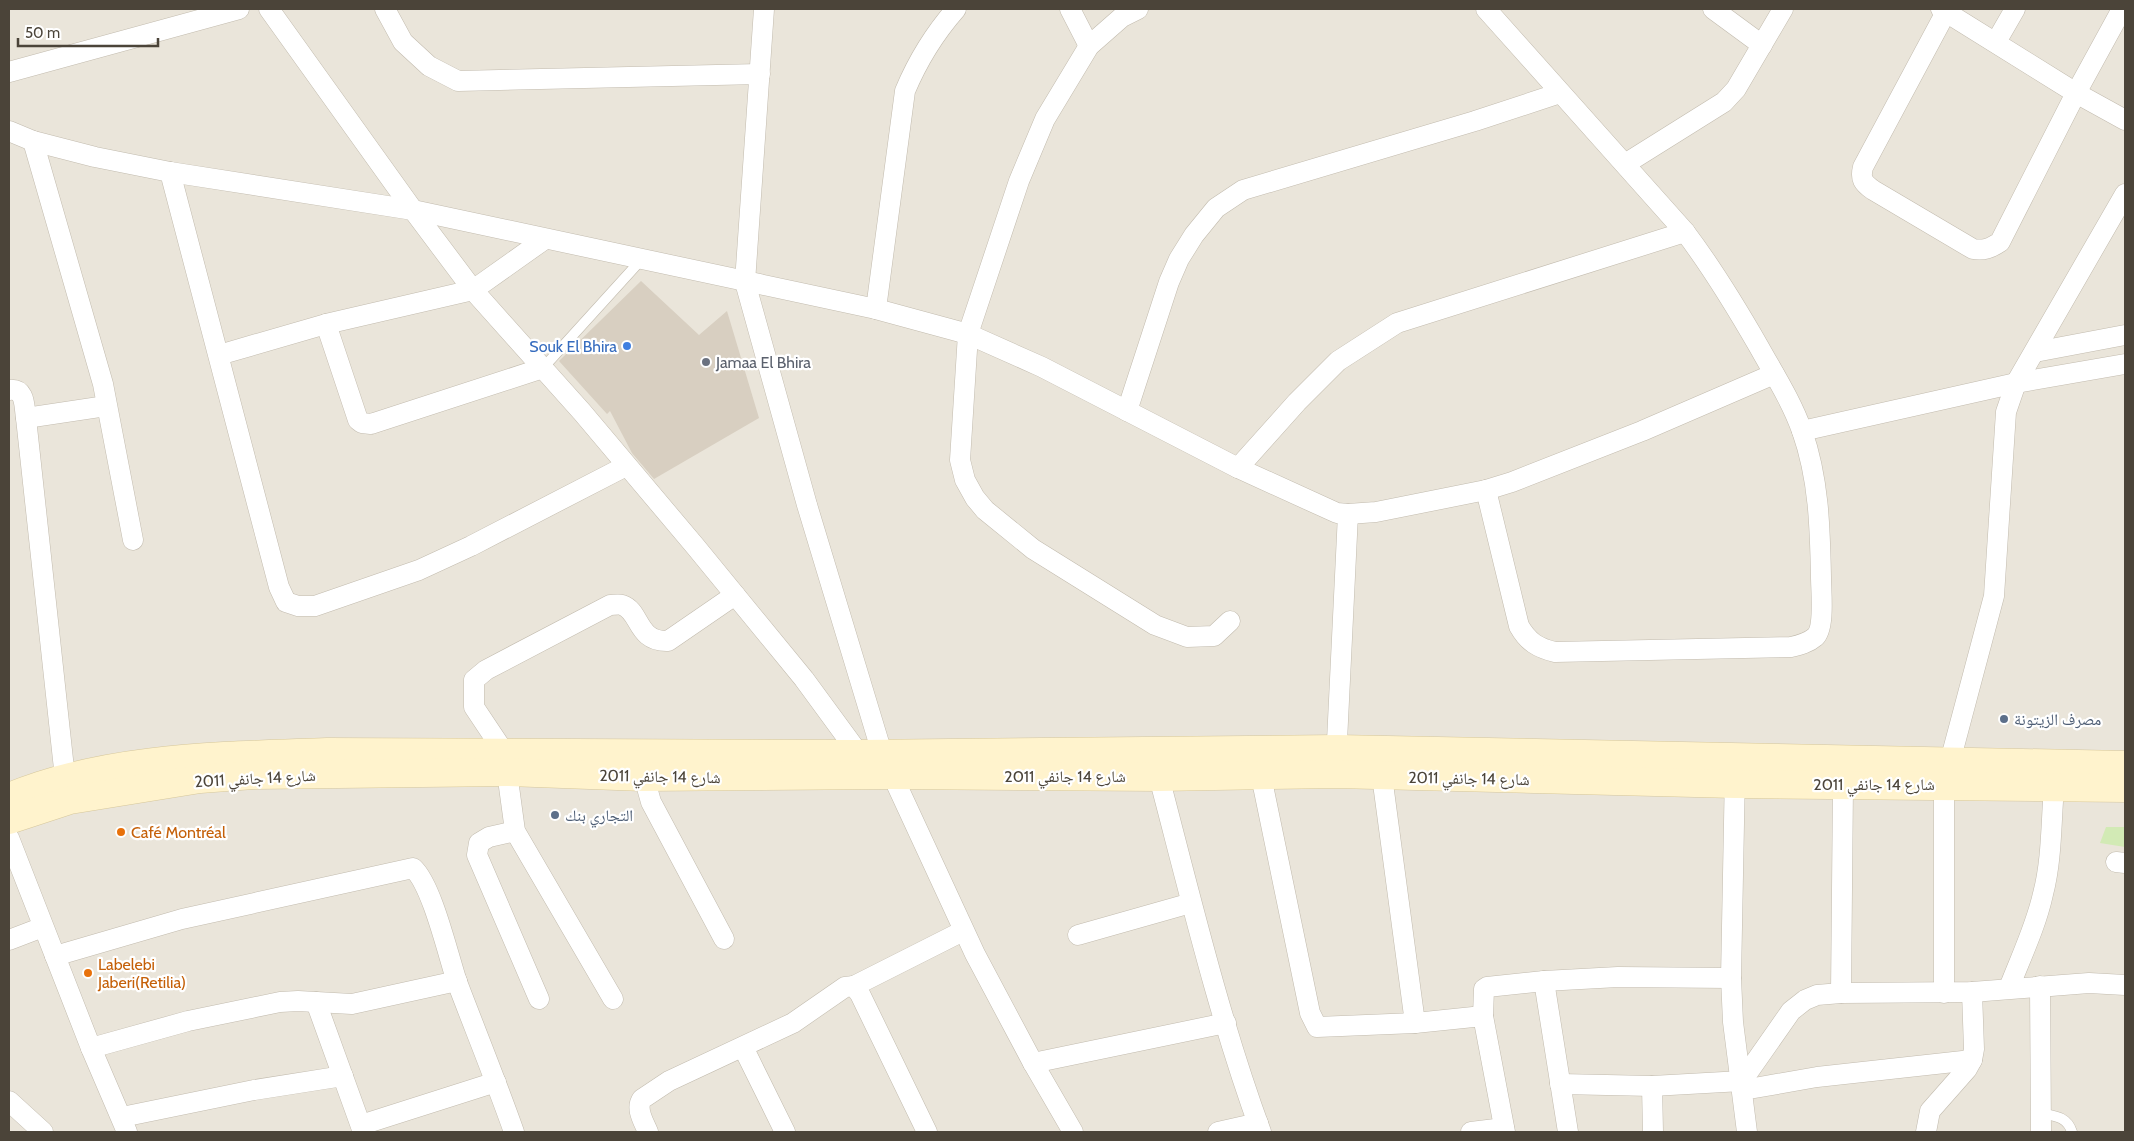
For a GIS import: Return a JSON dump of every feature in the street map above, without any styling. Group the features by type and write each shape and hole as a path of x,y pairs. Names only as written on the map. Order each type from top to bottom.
{"main road":[{"name":"شارع 14 جانفي 2011","path":"9,797 37,785 144,763 246,755 327,752 505,762 644,777 877,761 1159,777 1261,776 1336,761 1382,776 1843,785 1947,772 2125,765"},
{"name":"شارع 14 جانفي 2011","path":"9,820 70,800 200,779 505,762 1336,761 1735,756 1947,772 2054,787 2125,788"}],"street":[{"path":"9,72 239,9"},
{"path":"269,9 413,210 474,290 543,368 804,679 877,761"},
{"path":"385,9 404,42 422,60 429,66 458,81 760,74"},
{"path":"764,9 745,282 877,761 963,931 1033,1063 1073,1132"},
{"path":"876,309 905,91 916,64 929,42 956,9"},
{"path":"1070,9 1089,46"},
{"path":"1138,9 1122,17 1089,46 1045,119 1019,181 968,334 960,460 965,480 975,498 985,510 1033,549 1155,625 1187,637 1214,636 1230,621"},
{"path":"1486,9 1685,232 1733,302 1774,374 1802,431 1818,505 1821,614 1817,636 1806,643 1791,647 1555,652 1541,648 1526,639 1519,626 1486,490"},
{"path":"1713,9 1762,45"},
{"path":"1625,164 1724,102 1736,89 1783,9"},
{"path":"1996,42 2015,9"},
{"path":"2122,9 2076,93 2000,242 1991,248 1974,249 1874,190 1864,183 1861,176 1863,167 1944,10 2076,93 2125,120"},
{"path":"1127,411 1169,282 1179,259 1194,235 1216,208 1243,190 1475,121 1560,93"},
{"path":"9,131 34,141 95,157 170,172 413,210 876,309 968,334 1042,367 1238,468 1337,513 1376,512 1486,490 1642,431 1774,374"},
{"path":"34,141 102,384 133,540"},
{"path":"170,172 279,587 286,602 298,606 315,606 419,570 471,546 626,466"},
{"path":"1944,993 1947,772 1994,596 2006,412 2016,383 2125,194"},
{"path":"1238,468 1297,402 1338,361 1397,323 1685,232"},
{"path":"219,355 326,324 474,290 545,239"},
{"path":"326,324 358,420 362,423 372,424 543,368"},
{"path":"2035,352 2125,335"},
{"path":"1802,431 2016,383 2125,364"},
{"path":"9,390 18,390 22,395 26,418 65,778"},
{"path":"26,418 106,406"},
{"path":"1336,761 1348,514"},
{"path":"613,998 515,830 505,762 474,707 474,680 486,670 610,605 621,605 628,609 649,637 658,641 668,641 735,596"},
{"path":"1735,756 1730,978 1733,1022 1748,1132"},
{"path":"1261,776 1310,1013 1317,1028 1415,1023 1483,1016"},
{"path":"1382,776 1415,1023"},
{"path":"644,777 651,802 724,939"},
{"path":"1159,777 1226,1022 1259,1128 1218,1132"},
{"path":"1841,993 1843,785"},
{"path":"2009,988 2035,923 2044,894 2054,787"},
{"path":"515,830 489,837 479,843 477,855 539,999"},
{"path":"9,838 91,1048 124,1125 254,1090 343,1076"},
{"path":"55,956 182,919 413,868 420,875 428,892 457,981 514,1132"},
{"path":"1078,935 1192,902"},
{"path":"9,940 43,927"},
{"path":"648,1132 639,1110 639,1103 642,1099 669,1082 793,1022 845,987 854,986 963,931"},
{"path":"1471,1132 1505,1130 1483,1016 1484,989 1544,981 1618,977 1730,978"},
{"path":"91,1048 206,1017 280,1002 352,1004 457,981"},
{"path":"1544,981 1568,1132"},
{"path":"1742,1086 1791,1011 1811,998 1841,993 1944,993 2089,983 2125,984"},
{"path":"854,986 860,994 927,1132"},
{"path":"2040,986 2040,1123"},
{"path":"1926,1132 1930,1111 1967,1069 1972,1060 1974,1049 1972,992"},
{"path":"316,1002 362,1129 496,1082"},
{"path":"1033,1063 1226,1022"},
{"path":"743,1047 786,1132"},
{"path":"1560,1084 1742,1086 1972,1060"},
{"path":"1652,1086 1653,1132"},
{"path":"9,1101 43,1132"}],"lane":[{"path":"543,368 641,260"},
{"path":"2040,1123 2060,1117 2070,1124 2072,1132"}],"shaded area":[{"path":"9,9 2125,9 2125,1132 9,1132"}],"green space":[{"path":"2106,827 2125,827 2125,847 2100,843"}],"building":[{"path":"641,281 699,335 727,311 759,418 654,479 632,453 610,411 607,414 559,361"}],"place":[{"name":"Souk El Bhira","path":"627,346"},
{"name":"Jamaa El Bhira","path":"706,362"},
{"name":"مصرف الزيتونة","path":"2004,719"},
{"name":"التجاري بنك","path":"555,815"},
{"name":"Café Montréal","path":"121,832"},
{"name":"Labelebi Jaberi(Retilia)","path":"88,973"}]}
